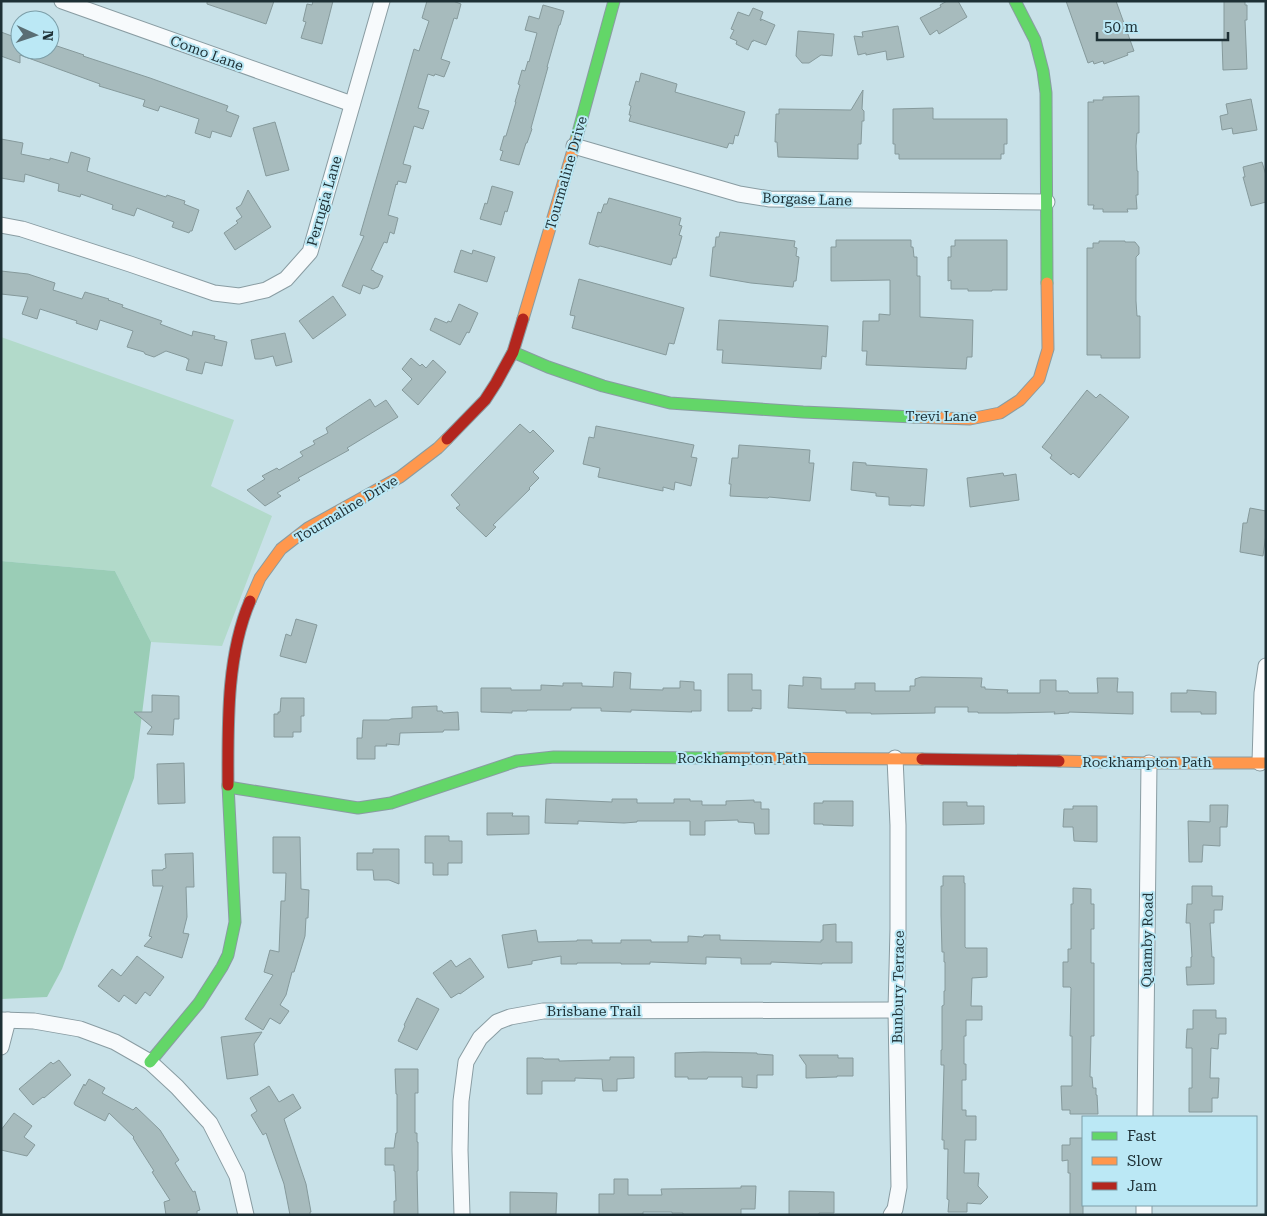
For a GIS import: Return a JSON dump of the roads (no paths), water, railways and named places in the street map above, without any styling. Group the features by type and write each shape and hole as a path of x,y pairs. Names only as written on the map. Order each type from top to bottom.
{"street":[{"name":"Como Lane","path":"62,1 352,104"},
{"name":"Perrugia Lane","path":"1,225 22,228 214,293 239,296 266,290 286,279 310,252 382,1"},
{"name":"Tourmaline Drive","path":"150,1062 199,1003 222,967 228,955 235,922 228,786 228,720 235,646 246,608 260,578 281,549 308,528 400,478 438,448 485,400 496,384 514,352 614,1"},
{"name":"Trevi Lane","path":"514,352 548,367 603,386 670,403 803,412 970,419 1000,413 1020,400 1039,379 1048,349 1046,94 1044,71 1036,40 1015,1"},
{"name":"Borgase Lane","path":"574,146 738,194 770,199 1047,202"},
{"path":"1263,763 1262,693 1266,666"},
{"name":"Rockhampton Path","path":"228,786 358,808 391,803 517,761 554,757 895,758 1149,764 1263,763"},
{"name":"Bunbury Terrace","path":"891,1215 895,1209 899,1187 896,1010 898,825 895,758"},
{"name":"Quamby Road","path":"1145,1116 1149,764"},
{"name":"Brisbane Trail","path":"462,1215 461,1101 466,1062 480,1038 497,1022 510,1017 543,1011 896,1010"},
{"path":"1,1047 5,1020 34,1021 80,1029 115,1042 150,1062 177,1087 210,1123 237,1176 246,1215"}]}
